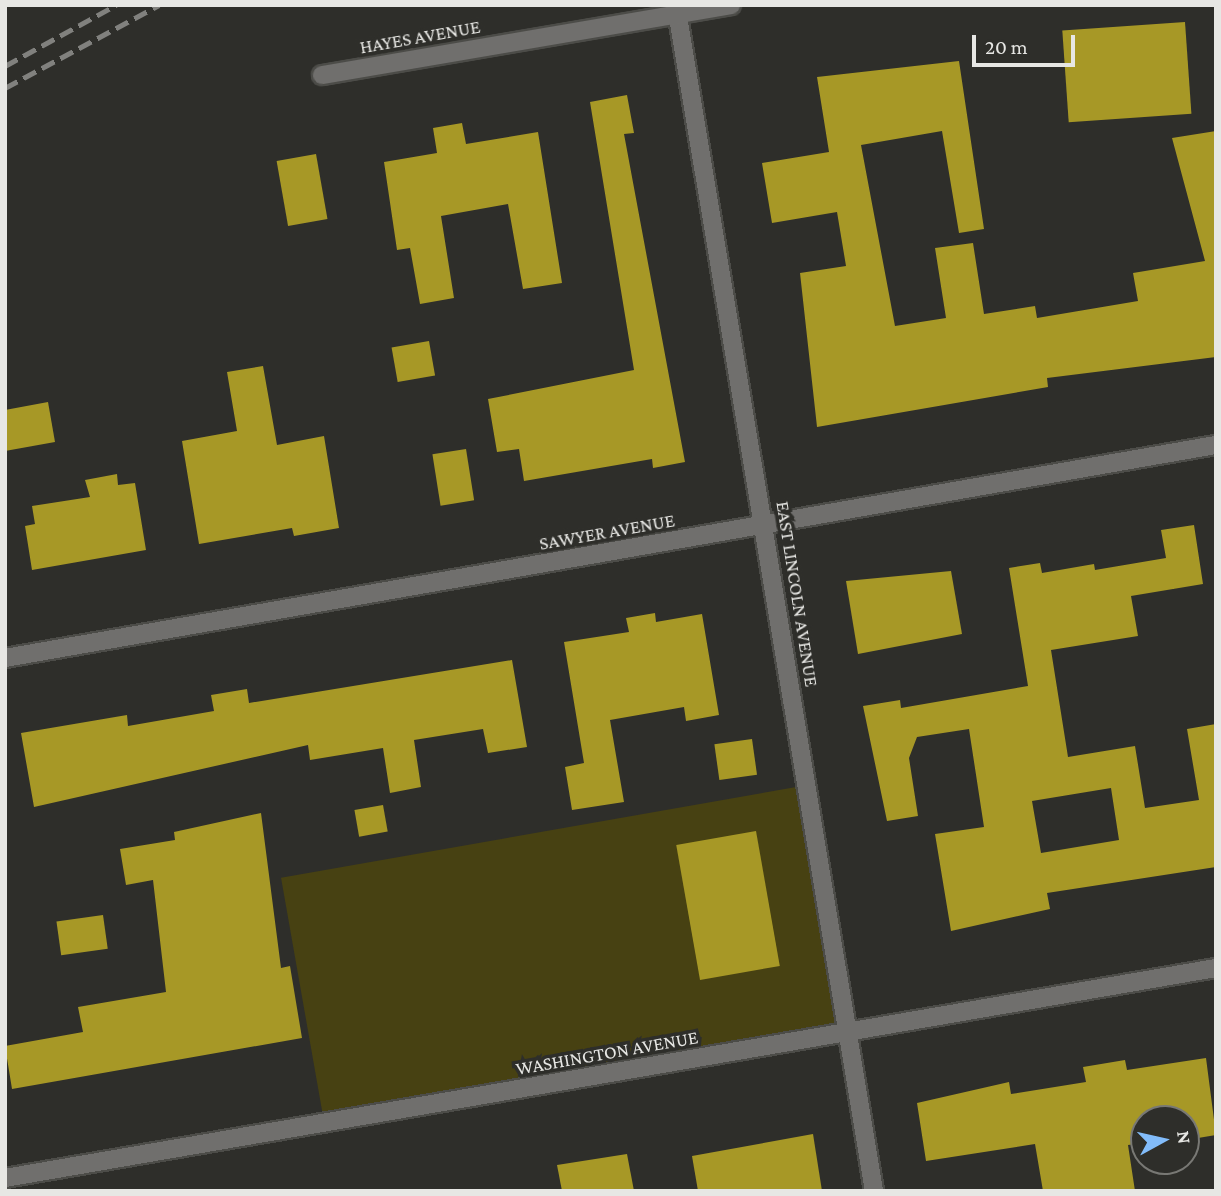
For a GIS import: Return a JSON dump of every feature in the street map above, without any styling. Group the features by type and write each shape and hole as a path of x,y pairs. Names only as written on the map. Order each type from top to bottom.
{"street":[{"name":"HAYES AVENUE","path":"322,75 677,10 731,5"},
{"name":"EAST LINCOLN AVENUE","path":"677,10 874,1191"},
{"name":"SAWYER AVENUE","path":"5,658 1216,445"},
{"name":"WASHINGTON AVENUE","path":"5,1178 1216,968"}],"shaded area":[{"path":"802,786 845,1027 324,1119 281,878"}],"building":[{"path":"1185,22 1191,114 1069,122 1062,31"},
{"path":"959,61 984,229 959,233 942,131 861,145 895,326 946,318 935,248 973,243 984,314 1035,306 1037,318 1138,301 1133,273 1205,261 1172,138 1216,131 1216,357 1047,378 1048,387 817,427 800,273 846,266 837,212 772,223 762,163 829,152 817,77"},
{"path":"627,95 634,133 624,134 685,462 653,468 652,459 524,481 519,449 497,452 488,399 634,370 590,102"},
{"path":"462,123 466,144 538,132 562,283 523,289 508,204 441,216 454,298 420,304 410,248 397,250 384,162 437,153 433,128"},
{"path":"316,154 327,219 288,226 277,161"},
{"path":"429,341 435,375 398,382 392,348"},
{"path":"263,366 277,445 324,436 339,528 294,536 292,528 199,544 182,441 237,431 227,372"},
{"path":"48,402 55,442 5,451 5,410"},
{"path":"466,449 474,500 441,506 432,454"},
{"path":"117,474 118,485 135,483 146,550 32,570 25,526 35,524 32,506 90,497 85,480"},
{"path":"1194,525 1203,584 1131,596 1138,636 1051,650 1068,757 1135,746 1145,808 1199,800 1187,729 1216,724 1216,867 1047,893 1050,909 951,931 935,834 984,827 969,729 917,737 909,758 918,816 887,821 863,706 900,700 901,708 1028,686 1009,568 1040,563 1042,573 1094,564 1095,570 1166,558 1161,530","holes":["1111,788 1119,840 1041,853 1032,801"]},
{"path":"951,571 962,634 858,654 846,581"},
{"path":"655,613 656,622 702,614 719,715 686,721 684,707 610,720 624,802 572,810 565,767 584,763 564,642 629,632 626,618"},
{"path":"512,660 527,747 488,753 483,729 414,740 421,787 390,793 383,748 310,760 308,745 34,807 21,733 127,715 128,726 214,711 211,695 247,689 249,703"},
{"path":"752,739 757,775 719,780 714,744"},
{"path":"383,805 388,832 359,837 354,810"},
{"path":"261,813 281,968 290,966 302,1038 12,1089 5,1046 83,1032 78,1007 166,992 153,880 126,885 120,849 175,840 174,832"},
{"path":"756,831 780,966 700,980 676,845"},
{"path":"103,915 108,949 61,955 56,922"},
{"path":"1206,1058 1216,1135 1200,1138 1200,1105 1130,1105 1128,1145 1130,1175 1133,1175 1135,1191 1043,1191 1035,1144 926,1161 917,1103 1009,1082 1011,1094 1086,1082 1083,1067 1125,1060 1127,1070"},
{"path":"813,1134 822,1191 698,1191 692,1156"},
{"path":"627,1154 634,1191 562,1191 557,1165"}],"railway":[{"path":"5,66 116,5"},
{"path":"5,88 159,5"}]}
